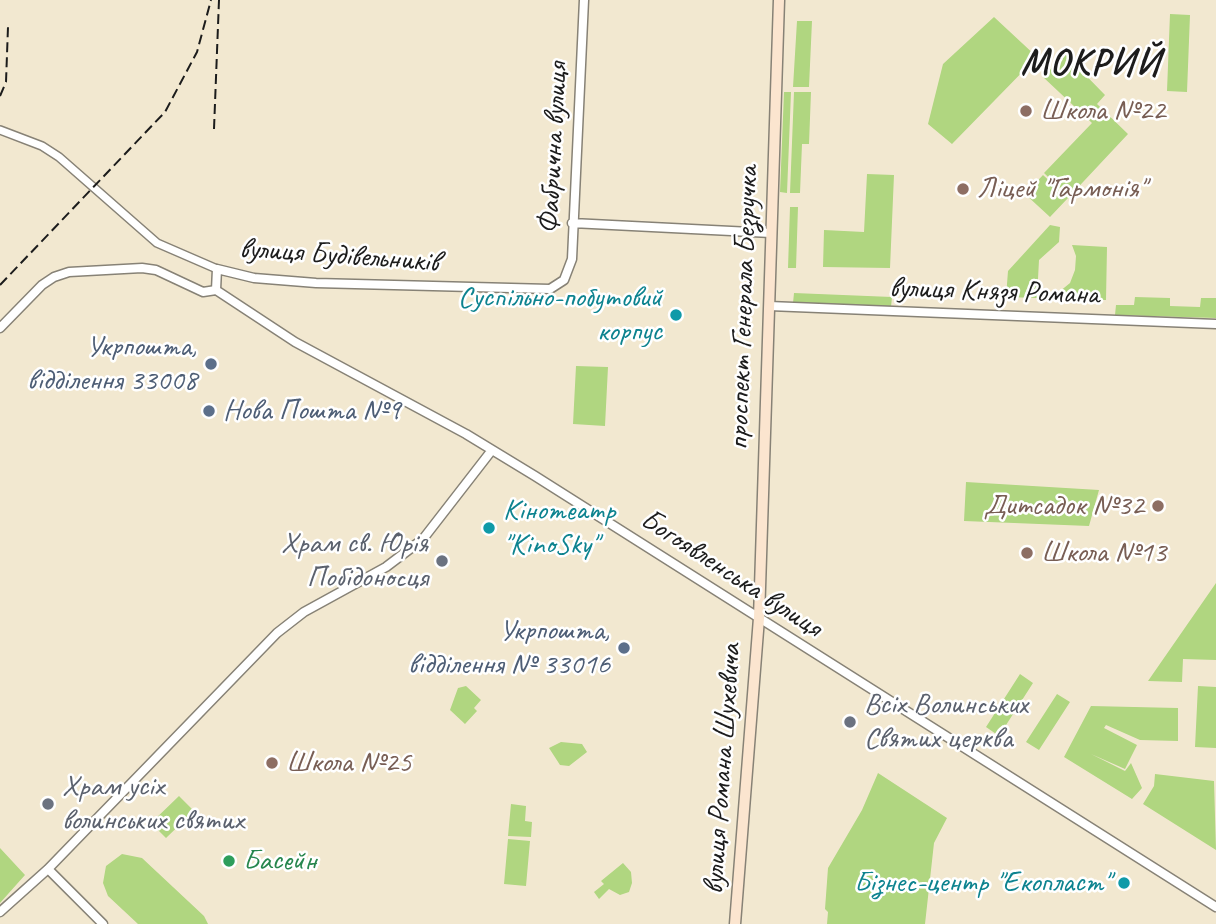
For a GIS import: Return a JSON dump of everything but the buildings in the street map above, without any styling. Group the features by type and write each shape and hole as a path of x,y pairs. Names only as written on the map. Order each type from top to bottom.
{"main road":[{"name":"проспект Генерала Безручка","path":"759,618 779,0"},
{"name":"вулиця Романа Шухевича","path":"735,924 759,618"}],"street":[{"name":"Фабрична вулиця","path":"550,289 564,280 572,259 584,0"},
{"name":"вулиця Будівельників","path":"0,130 42,146 59,157 157,243 217,269 254,278 316,283 550,289"},
{"path":"572,223 771,233"},
{"path":"0,328 42,285 69,272 142,268 156,270 203,292 216,290 217,269"},
{"name":"Богоявленська вулиця","path":"216,290 295,342 492,450 1216,907"},
{"name":"вулиця Князя Романа","path":"769,306 1216,324"},
{"path":"0,912 48,870 277,633 304,612 396,560 424,539 492,450"},
{"path":"48,870 103,924"}],"green space":[{"path":"1170,14 1190,15 1187,92 1167,91"},
{"path":"994,17 1037,57 952,144 928,124 943,64"},
{"path":"797,21 812,21 809,87 793,87"},
{"path":"1065,54 1105,95 1097,104 1128,134 1069,197 1044,173 1092,123 1043,77"},
{"path":"784,92 791,92 787,193 780,192"},
{"path":"794,92 811,92 809,144 802,144 800,193 790,193"},
{"path":"867,174 894,175 890,268 823,267 824,230 864,232"},
{"path":"1043,175 1068,198 1050,217 1025,194"},
{"path":"790,207 798,207 796,268 788,268"},
{"path":"1050,225 1060,227 1059,242 1039,260 1037,298 1006,297 1008,271"},
{"path":"1072,245 1107,247 1106,300 1060,300 1059,292 1070,283 1075,270 1076,256"},
{"path":"794,293 892,297 891,307 793,303"},
{"path":"1135,297 1170,298 1170,306 1200,307 1201,298 1216,298 1216,318 1115,315 1116,305 1134,305"},
{"path":"576,366 608,367 605,426 573,424"},
{"path":"966,482 1099,490 1089,526 964,521"},
{"path":"1216,583 1216,660 1183,659 1182,682 1148,681"},
{"path":"1020,674 1033,683 999,736 986,727"},
{"path":"466,686 481,700 474,708 477,711 465,724 450,710 458,688"},
{"path":"1198,686 1216,687 1216,748 1195,747"},
{"path":"1057,694 1070,702 1039,750 1026,742"},
{"path":"1091,706 1178,708 1178,741 1140,740 1106,725 1104,728 1137,745 1125,769 1091,754 1125,771 1131,763 1142,788 1132,799 1064,757"},
{"path":"561,742 582,744 587,752 569,766 560,765 549,748"},
{"path":"878,773 947,818 934,843 925,924 827,924 828,912 825,909 828,868 862,810"},
{"path":"1155,774 1214,781 1216,850 1143,804 1154,786"},
{"path":"179,796 194,811 166,838 151,823"},
{"path":"511,804 526,806 525,821 532,822 531,837 508,836"},
{"path":"508,839 530,841 526,886 504,884"},
{"path":"0,848 25,875 0,903"},
{"path":"122,854 142,858 204,916 208,924 138,924 108,896 103,883 106,866"},
{"path":"623,863 631,872 629,892 620,895 609,889 599,899 594,892 604,884 601,881"}],"railway":[{"path":"0,285 165,112 197,52 211,0"},
{"path":"214,129 219,0"},
{"path":"0,96 6,82 8,27"}],"place":[{"name":"Школа №22","path":"1026,111"},
{"name":"Ліцей \"Гармонія\"","path":"963,189"},
{"name":"Суспільно-побутовий корпус","path":"676,315"},
{"name":"Укрпошта, відділення 33008","path":"211,364"},
{"name":"Нова Пошта №9","path":"209,411"},
{"name":"Дитсадок №32","path":"1158,506"},
{"name":"Кінотеатр \"KinoSky\"","path":"489,528"},
{"name":"Школа №13","path":"1027,553"},
{"name":"Храм св. Юрія Побідоносця","path":"442,561"},
{"name":"Укрпошта, відділення № 33016","path":"624,648"},
{"name":"Всіх Волинських Святих церква","path":"850,722"},
{"name":"Школа №25","path":"272,763"},
{"name":"Храм усіх волинських святих","path":"48,804"},
{"name":"Басейн","path":"229,861"},
{"name":"Бізнес-центр \"Екопласт\"","path":"1124,883"}],"district":[{"name":"МОКРИЙ","path":"1091,64"}]}
